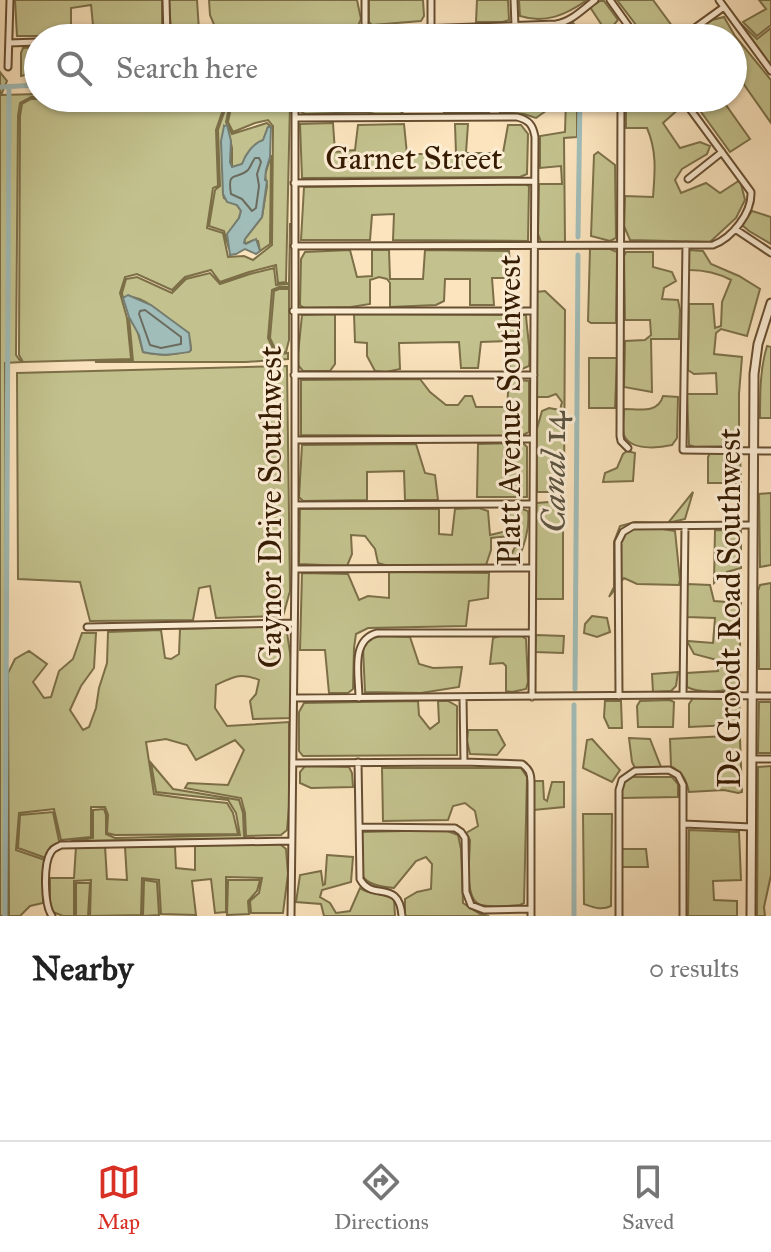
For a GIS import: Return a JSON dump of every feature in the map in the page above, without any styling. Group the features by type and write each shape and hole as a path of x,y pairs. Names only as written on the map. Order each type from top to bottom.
{"street":[{"path":"8,67 10,0"},
{"path":"166,0 167,24"},
{"path":"365,0 365,24"},
{"path":"431,0 431,24"},
{"path":"514,0 515,24"},
{"path":"547,24 563,23 595,0"},
{"path":"610,0 627,24"},
{"path":"719,0 736,24"},
{"path":"700,24 724,7"},
{"path":"747,38 771,71"},
{"path":"9,43 24,42"},
{"name":"Gaynor Drive Southwest","path":"291,916 295,112"},
{"path":"621,112 620,436 628,448"},
{"path":"294,246 621,246 713,245 723,242 735,229 750,203 751,192 692,112"},
{"name":"Platt Avenue Southwest","path":"295,118 517,117 531,123 535,137 532,697"},
{"path":"688,179 722,152"},
{"name":"Garnet Street","path":"294,183 535,181"},
{"path":"735,229 771,253"},
{"path":"686,245 683,450 771,451"},
{"name":"De Groodt Road Southwest","path":"751,916 754,374 758,344 771,303"},
{"path":"293,311 534,311"},
{"path":"294,375 534,375"},
{"path":"295,440 533,439"},
{"path":"295,505 533,504"},
{"path":"619,696 618,542 623,532 633,526 753,525"},
{"path":"683,695 685,526"},
{"path":"295,569 532,568"},
{"path":"87,627 293,623"},
{"path":"359,698 358,651 370,634 532,633"},
{"path":"294,698 771,696"},
{"path":"463,697 464,762"},
{"path":"751,759 771,759"},
{"path":"358,762 360,879 369,889 392,893 398,899 402,916"},
{"path":"293,763 515,762 527,767 531,774 531,913 484,910 471,905 466,892 465,838 455,828 359,827"},
{"path":"619,916 619,790 622,780 635,771 669,770 678,775 683,785 683,916"},
{"path":"684,824 751,827"},
{"path":"52,916 47,908 46,864 55,848 68,844 291,841"}],"shaded area":[{"path":"15,0 162,0 162,24 93,24 91,5 71,8 71,24 24,24 24,36 17,36"},
{"path":"169,0 197,0 199,24 171,24"},
{"path":"209,0 357,0 361,19 359,24 214,24"},
{"path":"369,0 423,0 424,16 421,21 369,22"},
{"path":"477,0 508,0 509,20 476,22"},
{"path":"519,0 587,0 563,14 538,19 520,16"},
{"path":"617,0 653,0 671,24 635,24"},
{"path":"759,0 771,0 771,25 757,36 743,22 766,9"},
{"path":"604,1 618,20 615,24 601,24 590,7"},
{"path":"724,17 728,24 706,24"},
{"path":"771,28 771,67 747,30 757,39"},
{"path":"23,48 24,75 21,76 21,53"},
{"path":"747,51 771,80 771,123 747,89"},
{"path":"0,72 7,81 1,95 24,94 24,101 20,103 18,116 16,355 21,362 5,363 7,916 0,916"},
{"path":"22,104 24,112 222,112 216,130 218,186 213,188 207,228 223,233 228,257 244,256 253,260 272,245 273,126 268,120 233,132 228,122 230,112 290,112 286,282 278,283 276,265 220,282 211,270 185,277 172,290 137,274 125,277 120,293 127,318 131,359 23,362 19,355"},
{"path":"224,112 228,112 226,122 232,134 267,123 271,127 243,164 232,167 232,148 228,129 224,126 223,194 241,211 228,234 229,249 224,231 209,226 215,190 220,186 218,130"},
{"path":"301,112 366,112 305,114"},
{"path":"366,112 403,112 399,115"},
{"path":"500,112 544,112 536,118"},
{"path":"566,112 577,112 577,137 564,138 565,242 541,242 538,234 539,184 562,184 561,166 540,168 540,136 565,132"},
{"path":"626,112 675,112 663,123 680,148 700,142 710,146 707,154 682,169 675,180 681,193 706,183 720,193 740,180 745,200 736,218 710,242 630,240 624,226 625,196 653,197 654,162 647,128 626,128"},
{"path":"701,112 731,112 750,139 730,152"},
{"path":"333,123 335,152 355,150 358,125 404,124 407,154 456,154 455,124 468,124 466,153 503,153 508,125 521,125 528,134 527,174 520,177 302,178 300,124"},
{"path":"598,152 615,165 616,238 610,241 591,236 594,155"},
{"path":"271,155 270,244 260,251 258,241 244,244 262,217 267,186 265,175"},
{"path":"529,186 528,241 393,240 394,214 372,215 370,240 301,240 304,187"},
{"path":"752,211 771,217 771,244 742,225"},
{"path":"290,223 289,287 272,290 268,338 276,355 288,353 288,359 95,362 133,361 129,317 136,326 143,352 167,355 191,350 190,340 149,304 140,299 123,298 126,279 137,277 172,293 186,279 210,273 220,284 274,268 276,285 287,284"},
{"path":"590,249 617,252 616,323 588,321"},
{"path":"350,250 357,277 372,276 372,250 389,250 390,279 423,279 425,250 509,251 511,278 492,278 494,305 470,305 470,279 445,279 444,301 436,305 390,307 390,283 379,277 370,280 370,304 304,308 300,305 301,259 305,252"},
{"path":"689,250 703,251 711,264 760,289 747,336 721,329 716,333 714,354 742,357 739,437 735,446 689,445 687,394 717,394 716,373 694,374 688,370 689,304 713,304 715,328 721,326 722,302 731,280 711,272 689,270"},
{"path":"626,252 653,252 653,267 672,272 676,281 664,288 662,299 678,300 679,339 651,339 652,392 624,387 625,341 645,340 651,335 650,320 625,320"},
{"path":"289,289 289,340 286,352 277,353 270,338 274,291"},
{"path":"545,291 565,310 564,492 537,492 536,432 542,411 549,408 560,410 562,402 556,394 537,397 536,292"},
{"path":"335,314 335,364 330,371 303,371 297,364 302,315"},
{"path":"354,314 526,315 529,366 515,372 510,369 508,341 481,342 478,368 461,368 459,342 399,343 400,369 375,371 367,356 367,343 355,342"},
{"path":"767,346 771,347 771,418 760,418 760,390"},
{"path":"589,358 617,358 615,408 589,408"},
{"path":"287,366 290,591 283,616 216,618 210,586 199,588 193,620 90,621 80,582 18,579 17,373"},
{"path":"420,379 446,405 458,405 465,396 472,396 476,407 507,407 509,379 529,381 529,432 521,436 301,435 301,380"},
{"path":"663,396 678,397 677,438 672,445 660,447 632,444 624,435 624,409 652,408 661,402"},
{"path":"523,443 527,447 527,497 477,497 478,444"},
{"path":"416,444 425,473 435,475 438,500 405,500 404,471 367,472 367,500 303,501 299,497 302,445"},
{"path":"627,451 635,453 633,481 603,482 605,473 617,468"},
{"path":"710,453 740,453 741,483 708,483"},
{"path":"693,492 685,519 668,523"},
{"path":"771,493 771,565 760,567 759,494"},
{"path":"563,501 563,599 534,599 536,503"},
{"path":"479,508 488,511 490,535 507,531 510,508 528,511 526,537 517,563 508,561 518,541 511,536 491,538 486,565 388,566 378,563 375,549 365,536 351,535 352,554 347,566 299,564 300,509 439,509 439,534 452,535 455,509"},
{"path":"635,522 668,523 663,529 675,531 679,585 637,584 624,578 609,597 614,587 614,542 620,526"},
{"path":"715,530 741,531 741,568 727,572 714,583"},
{"path":"389,572 489,573 488,598 469,601 466,626 368,628 356,634 353,689 348,693 329,693 325,650 300,650 302,573 348,574 359,600 368,596 389,598"},
{"path":"771,583 771,669 759,669 758,591 760,585"},
{"path":"687,584 710,585 714,601 741,603 739,686 713,691 687,687 687,673 718,671 717,660 694,654 687,641 713,643 715,618 687,617"},
{"path":"592,616 607,618 610,632 597,637 584,633 585,624"},
{"path":"286,626 291,659 291,718 253,719 250,701 256,694 259,680 247,676 216,685 215,708 227,726 289,722 287,830 281,835 246,836 241,798 185,788 188,783 228,785 244,750 235,740 196,760 187,745 166,739 146,742 154,794 227,803 238,834 115,835 107,833 105,807 91,807 91,837 61,840 54,809 19,813 16,850 45,860 43,903 30,906 20,916 9,916 8,673 15,659 29,651 47,664 33,682 44,698 51,697 59,671 73,659 82,633 96,633 94,668 70,710 83,730 89,727 96,708 107,663 108,632 161,630 165,658 171,659 179,654 180,629"},
{"path":"536,635 564,636 563,653 535,652"},
{"path":"522,636 526,639 526,689 506,691 506,666 503,663 490,664 493,638"},
{"path":"410,637 419,664 433,668 462,667 459,687 421,693 365,692 363,648 368,639"},
{"path":"678,672 676,686 671,691 653,692 652,674"},
{"path":"693,698 739,699 740,720 732,725 689,727 689,704"},
{"path":"418,701 419,715 430,729 439,722 438,701 448,701 457,706 457,755 303,756 299,751 299,712 304,703"},
{"path":"605,701 621,701 622,728 609,728 604,717"},
{"path":"640,701 674,702 673,727 638,727 637,706"},
{"path":"759,702 771,702 771,753 758,753"},
{"path":"468,730 497,730 505,745 497,755 470,754"},
{"path":"629,738 650,739 661,767 635,768"},
{"path":"740,738 742,792 689,792 683,777 671,766 670,739"},
{"path":"592,739 620,770 612,782 583,768 587,740"},
{"path":"151,763 173,789 239,800 246,839 71,841 93,838 93,810 104,809 106,834 115,838 240,835 236,813 228,800 156,792"},
{"path":"305,766 349,767 353,787 311,788 300,783 300,772"},
{"path":"771,766 771,875 765,916 757,916 758,767"},
{"path":"382,768 521,768 527,777 524,903 495,907 475,901 470,886 470,840 466,833 478,826 475,811 465,803 453,806 448,820 383,821"},
{"path":"631,777 672,777 678,784 678,797 622,798 625,780"},
{"path":"534,781 543,781 544,799 547,801 552,782 564,782 564,807 534,810"},
{"path":"53,812 59,841 65,842 53,846 46,858 18,848 20,815"},
{"path":"583,814 612,814 611,906 597,908 584,904"},
{"path":"445,830 458,835 463,903 489,916 405,916 405,899 431,889 432,864 426,857 416,861 394,888 370,883 364,878 360,864 361,832"},
{"path":"689,830 739,832 741,880 713,881 714,900 737,901 737,916 688,916"},
{"path":"280,844 286,849 288,874 283,913 251,913 250,901 259,893 262,878 226,877 226,912 215,913 211,879 192,881 196,915 161,914 159,880 142,878 141,915 90,916 91,880 74,881 74,916 53,912 50,905 50,878 74,878 76,846 105,846 107,879 127,880 125,847 175,847 176,868 195,870 195,845"},
{"path":"622,849 646,849 648,867 621,867"},
{"path":"327,855 353,857 351,882 322,890 320,897 330,903 336,913 350,911 360,888 394,899 395,916 324,916 321,904 296,902 300,875 321,871 325,884"},
{"path":"144,880 157,882 159,915 143,916"},
{"path":"228,880 260,880 257,891 248,901 249,914 227,915"},
{"path":"76,883 90,883 88,916 76,916"}],"water":[{"path":"227,125 232,167 242,164 271,127 262,217 244,243 256,239 260,251 256,254 245,249 230,255 227,234 241,211 237,205 227,202 223,194 221,141 224,126"},
{"path":"128,295 151,305 189,333 191,350 166,355 143,352 123,298"}],"waterway":[{"path":"0,87 24,86"},
{"path":"5,916 9,87"},
{"name":"Canal 14","path":"578,237 580,112"},
{"name":"Canal 14","path":"575,689 578,255"},
{"name":"Canal 14","path":"574,705 574,916"}]}
